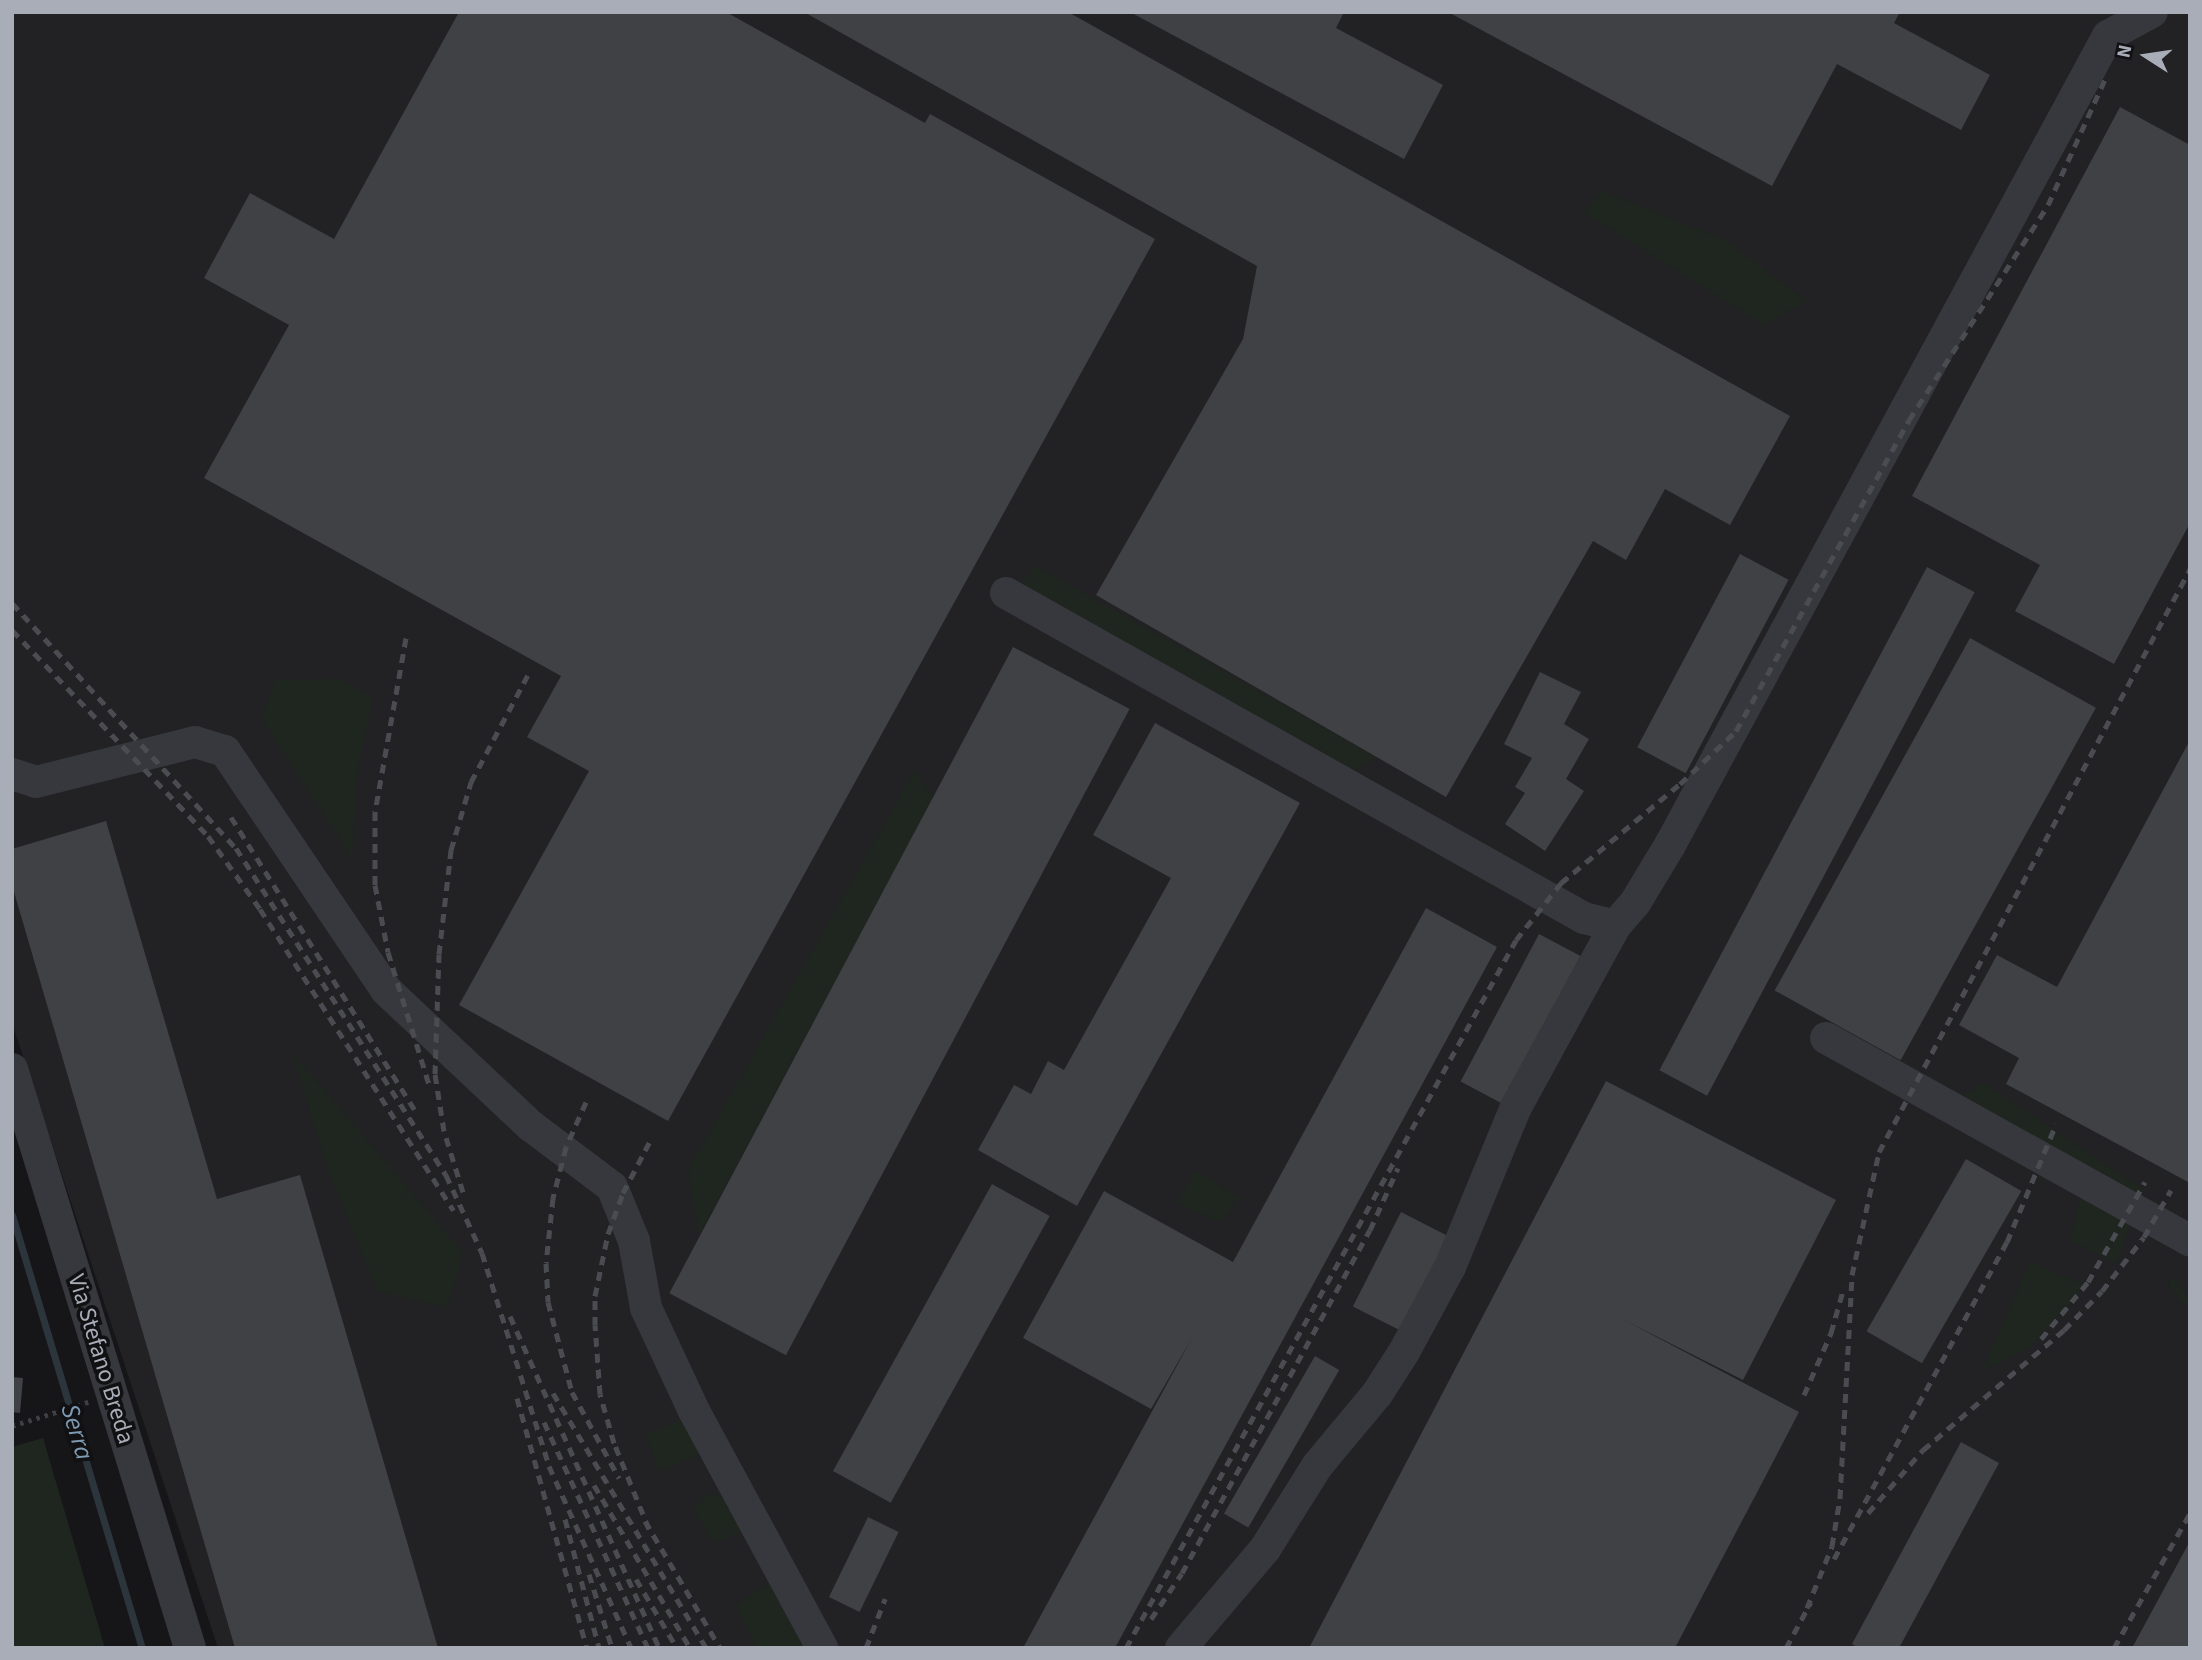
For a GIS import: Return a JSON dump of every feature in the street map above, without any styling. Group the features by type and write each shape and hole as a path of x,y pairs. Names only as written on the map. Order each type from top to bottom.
{"street":[{"path":"1181,1648 1265,1549 1317,1466 1377,1394 1404,1352 1450,1267 1516,1107 1615,926 1635,903 1670,845 2108,36 2152,12"},
{"path":"1006,593 1584,918 1615,926"},
{"path":"12,774 37,782 195,741 225,751 386,990 531,1126 612,1186 634,1241 646,1308 693,1409 822,1648"},
{"path":"1826,1038 2185,1242"},
{"name":"Via Stefano Breda","path":"12,1069 190,1648"}],"path":[{"path":"12,1426 100,1399"}],"shaded area":[{"path":"12,12 2190,12 2190,1648 218,1648 12,1023"},
{"path":"1602,191 1726,240 1806,301 1764,325 1583,212"},
{"path":"1035,566 1376,757 1342,778 1008,602"},
{"path":"340,679 373,698 357,772 352,858 262,719 275,680"},
{"path":"915,770 933,799 699,1235 688,1170"},
{"path":"292,1052 463,1253 448,1307 378,1292 328,1171"},
{"path":"1984,1083 2143,1190 2116,1264 2071,1240 2081,1190 1944,1106"},
{"path":"1196,1170 1239,1198 1220,1222 1177,1203"},
{"path":"2030,1262 2085,1285 2030,1347 1982,1371"},
{"path":"2172,1276 2190,1300 2190,1311 2168,1285"},
{"path":"680,1420 713,1442 693,1457 659,1471 646,1435"},
{"path":"43,1438 105,1648 12,1648 12,1447"},
{"path":"709,1493 747,1504 746,1529 715,1543 693,1509"},
{"path":"770,1581 808,1648 756,1648 736,1606"}],"building":[{"path":"459,12 726,12 925,123 930,114 1155,239 668,1121 459,1005 589,771 527,737 561,676 204,478 289,325 204,278 250,193 334,239"},
{"path":"804,12 1068,12 1790,416 1730,525 1665,489 1626,560 1593,541 1446,797 1096,595 1243,339 1257,266"},
{"path":"1130,12 1344,12 1336,28 1443,85 1404,159"},
{"path":"1448,12 1900,12 1894,23 1990,75 1961,130 1837,64 1772,186"},
{"path":"2120,107 2190,145 2190,523 2114,664 2015,611 2040,565 1912,496"},
{"path":"1740,554 1789,580 1686,773 1637,747"},
{"path":"1927,567 1975,592 1707,1096 1659,1070"},
{"path":"1970,638 2096,708 1901,1060 1775,990"},
{"path":"1013,647 1130,709 786,1355 669,1293"},
{"path":"1540,672 1581,692 1564,724 1589,739 1566,779 1584,791 1545,851 1505,824 1525,793 1515,787 1532,758 1504,744"},
{"path":"1155,723 1300,803 1077,1206 978,1150 1014,1085 1031,1094 1048,1061 1064,1070 1171,878 1093,835"},
{"path":"2190,740 2190,1183 2006,1084 2019,1058 1959,1025 1997,955 2057,987"},
{"path":"106,821 217,1199 300,1175 438,1648 235,1648 12,885 12,849"},
{"path":"1426,908 1497,947 1115,1648 1023,1648 1192,1338 1151,1409 1023,1338 1104,1191 1233,1262"},
{"path":"1539,934 1580,956 1502,1104 1461,1081"},
{"path":"1606,1081 1836,1200 1743,1380 1624,1320 1799,1412 1762,1483 1675,1648 1309,1648"},
{"path":"1966,1159 2021,1191 1922,1363 1866,1331"},
{"path":"992,1184 1050,1216 891,1503 833,1471"},
{"path":"1401,1212 1451,1237 1403,1332 1353,1306"},
{"path":"1315,1356 1339,1370 1248,1528 1224,1514"},
{"path":"12,1377 23,1378 20,1413 12,1412"},
{"path":"1961,1442 1999,1463 1899,1648 1858,1648 1852,1644"},
{"path":"868,1517 899,1532 860,1612 829,1597"},
{"path":"2190,1541 2190,1648 2132,1648"}],"waterway":[{"name":"Serra","path":"12,1215 142,1648"}],"railway":[{"path":"1126,1648 1516,940 1561,883 1680,784 1736,731 1909,420 2048,205 2107,75"},
{"path":"1807,1608 1832,1546 1840,1498 1852,1275 1879,1152 2190,569"},
{"path":"12,603 236,848 446,1175 482,1253 549,1466 631,1648"},
{"path":"12,630 208,836 260,909 453,1210"},
{"path":"406,638 375,812 375,885 388,952 430,1088"},
{"path":"463,1192 444,1131 435,1074 439,954 451,850 471,782 528,675"},
{"path":"231,817 417,1113"},
{"path":"586,1102 566,1147 553,1198 546,1263 548,1302 572,1392 619,1478"},
{"path":"1834,1559 2007,1242 2056,1124"},
{"path":"649,1529 614,1443 600,1394 595,1296 608,1234 623,1193 652,1137"},
{"path":"1151,1619 1182,1573 1370,1230 1398,1168"},
{"path":"2041,1339 2088,1282 2145,1182"},
{"path":"1868,1513 1923,1450 2064,1330 2102,1291 2144,1237 2171,1190"},
{"path":"1804,1395 1831,1333 1844,1287"},
{"path":"510,1316 659,1648"},
{"path":"553,1393 706,1648"},
{"path":"517,1398 587,1648"},
{"path":"544,1422 648,1648"},
{"path":"594,1485 690,1648"},
{"path":"2114,1648 2190,1513"},
{"path":"565,1519 599,1648"},
{"path":"645,1521 720,1648"},
{"path":"589,1574 612,1648"},
{"path":"636,1579 677,1648"},
{"path":"866,1648 885,1599"},
{"path":"1786,1648 1811,1602"}]}
